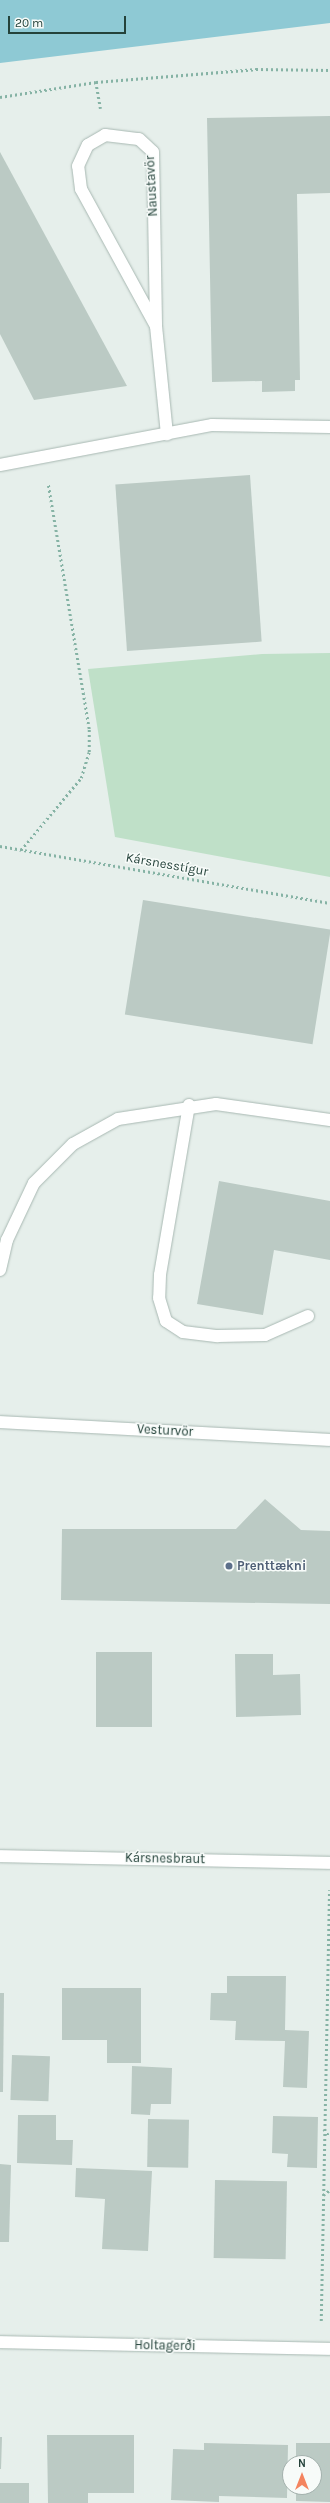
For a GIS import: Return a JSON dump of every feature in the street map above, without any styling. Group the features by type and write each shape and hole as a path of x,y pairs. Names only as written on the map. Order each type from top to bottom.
{"street":[{"name":"Naustavör","path":"156,326 82,189 78,166 88,145 105,135 139,139 153,152 156,326 167,434"},
{"path":"0,465 212,425 330,427"},
{"path":"0,1270 7,1240 34,1183 73,1144 118,1119 189,1105 216,1104 330,1120"},
{"path":"189,1105 160,1275 159,1298 166,1321 183,1332 218,1336 265,1335 308,1316"},
{"name":"Vesturvör","path":"0,1422 330,1440"},
{"name":"Kársnesbraut","path":"0,1856 330,1863"},
{"name":"Holtagerði","path":"0,2342 325,2349"}],"path":[{"path":"0,97 104,81 256,69 330,70"},
{"path":"22,850 81,778 89,752 89,729 44,457"},
{"name":"Kársnesstígur","path":"0,846 330,903"},
{"path":"325,2349 323,2196 330,1863"},
{"path":"324,2129 330,2137"},
{"path":"323,2196 330,2190"}],"green space":[{"path":"330,653 330,877 115,837 88,669 262,654"}],"water":[{"path":"0,0 330,0 330,23 0,63"}],"building":[{"path":"330,116 330,193 297,194 300,380 295,380 295,391 262,392 262,381 212,382 207,118"},
{"path":"0,152 127,386 34,400 0,334"},
{"path":"250,475 262,642 127,651 115,484"},
{"path":"143,900 330,930 313,1044 125,1015"},
{"path":"219,1181 330,1201 330,1260 274,1250 263,1315 197,1304"},
{"name":"Prenttækni","path":"265,1499 301,1530 330,1531 330,1604 61,1600 62,1529 236,1529"},
{"path":"96,1652 152,1652 152,1727 96,1727"},
{"path":"235,1654 273,1654 273,1675 300,1674 301,1715 236,1717"},
{"path":"227,1976 286,1976 285,2030 309,2031 307,2088 283,2087 285,2041 235,2040 236,2021 210,2020 211,1993 227,1993"},
{"path":"62,1988 141,1988 141,2063 107,2063 107,2040 62,2040"},
{"path":"0,1993 4,1993 3,2092 0,2092"},
{"path":"12,2055 50,2056 48,2101 10,2100"},
{"path":"132,2066 172,2068 171,2104 151,2104 150,2115 131,2114"},
{"path":"18,2115 56,2115 56,2140 73,2140 72,2165 17,2163"},
{"path":"273,2116 318,2117 317,2168 287,2167 288,2154 272,2153"},
{"path":"148,2119 189,2120 188,2168 147,2167"},
{"path":"0,2164 11,2165 9,2242 0,2242"},
{"path":"76,2168 152,2171 148,2251 102,2249 105,2199 75,2197"},
{"path":"215,2180 287,2181 286,2259 214,2258"},
{"path":"47,2435 134,2435 134,2493 88,2493 88,2503 48,2503"},
{"path":"0,2437 2,2437 1,2469 0,2469"},
{"path":"204,2443 288,2445 288,2455 282,2455 282,2495 287,2495 287,2498 219,2496 219,2502 171,2500 173,2449 204,2450"},
{"path":"296,2443 330,2443 330,2502 296,2501 296,2495 322,2495 322,2455 296,2455"},
{"path":"0,2483 29,2483 29,2503 0,2503"}],"place":[{"name":"Prenttækni","path":"229,1566"}]}
